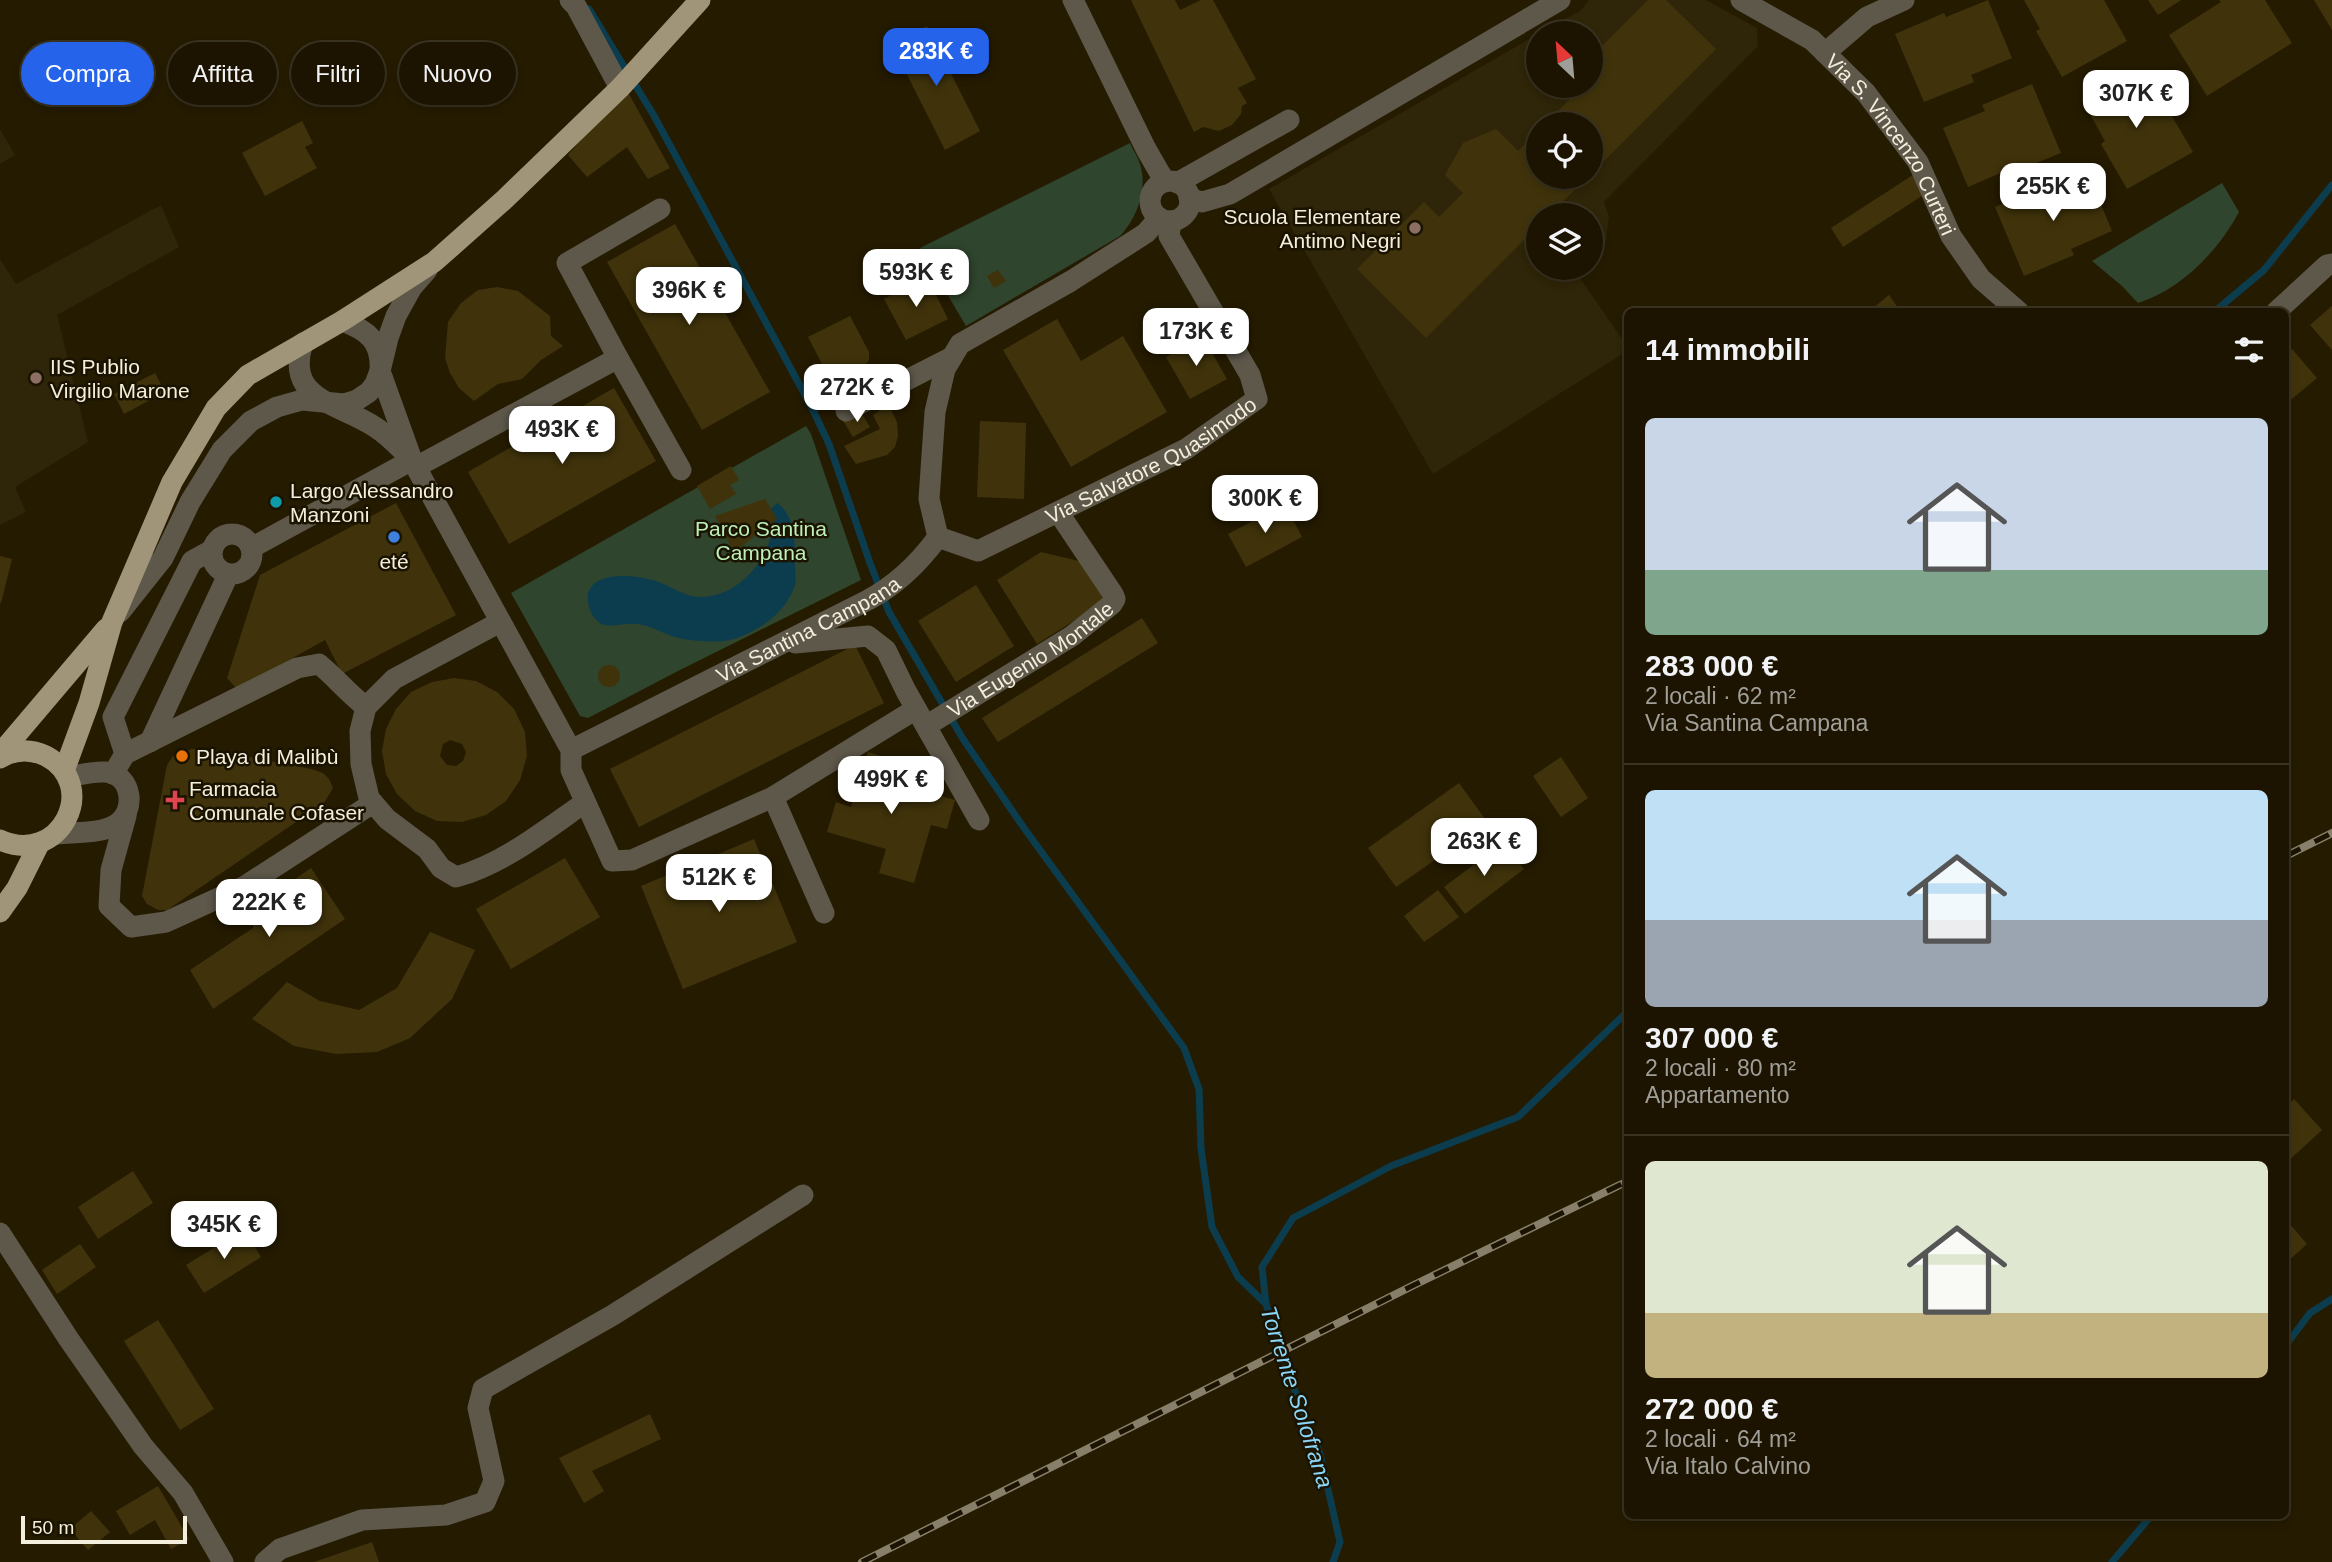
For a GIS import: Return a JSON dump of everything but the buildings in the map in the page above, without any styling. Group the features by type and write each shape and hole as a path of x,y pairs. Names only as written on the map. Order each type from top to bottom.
{"main road":[{"path":"66,774 112,622 172,482 216,408 248,375 342,321 434,262 505,200 630,77 700,0"},
{"path":"0,756 112,622"},
{"path":"0,756 23,750 39,752 53,760 66,774 72,792 72,807 66,822 48,839 0,912"},
{"path":"0,840 11,845 25,846 48,839"}],"street":[{"path":"570,0 630,77"},
{"path":"939,537 929,499 934,424 945,369 960,344 1071,281 1165,219 1183,216 1189,204 1146,149 1073,0"},
{"path":"1165,219 1151,208 1151,195 1159,185 1177,188 1202,202 1230,194 1560,0"},
{"name":"Via S. Vincenzo Curteri","path":"1741,0 1812,40 1866,93 1918,162 1951,236 1981,279 2014,308"},
{"path":"1825,53 1867,17 1905,0"},
{"path":"1177,188 1289,120"},
{"path":"660,209 567,263 681,470"},
{"name":"Via Salvatore Quasimodo","path":"939,537 978,551 1186,450 1256,399 1250,375 1170,236 1165,219"},
{"path":"112,622 163,558 190,502 222,450 251,421 277,407 302,400 344,404 357,400 375,384 396,316 412,287 434,262"},
{"path":"2280,308 2327,265 2332,264"},
{"path":"342,321 360,327 375,341 381,360 380,371 414,464 571,750 571,770 584,803 505,857 475,872 456,877 440,868 427,849 387,819 369,799 361,764 360,731 366,707 394,679 500,622"},
{"path":"303,343 298,356 298,370 307,388 318,398 375,426 414,464"},
{"path":"846,411 952,357"},
{"path":"251,548 618,358"},
{"name":"Via Eugenio Montale","path":"584,803 612,861 632,860 773,797 926,718 958,705 1072,636 1115,599 1058,512"},
{"path":"231,534 244,538 251,548 248,568 235,575 228,575 216,568 211,556 219,538 231,534"},
{"name":"Via Santina Campana","path":"571,750 888,589 919,563 939,537"},
{"path":"125,754 113,717 192,561 212,550"},
{"path":"150,742 228,575"},
{"path":"779,645 868,636 886,650 926,718 979,820"},
{"path":"113,774 125,754 297,668 319,664 366,707"},
{"path":"66,774 106,772 122,780 128,788 130,807 111,870 109,906 131,927 166,922 245,886 373,803"},
{"path":"773,797 824,913"},
{"path":"48,839 112,827 126,816"},
{"path":"265,1562 280,1549 362,1520 446,1515 485,1502 494,1481 478,1408 483,1388 614,1315 803,1195"},
{"path":"0,1233 68,1338 144,1446 183,1493 223,1562"}],"shaded area":[{"name":"Scuola Elementare Antimo Negri","path":"1589,0 1706,0 1757,28 1758,46 1604,202 1609,216 1606,241 1603,244 1603,203 1526,203 1526,280 1581,280 1624,342 1624,353 1433,474 1269,189 1526,41 1526,98 1603,98 1603,21 1562,21 1580,11"},
{"path":"0,129 15,155 0,164"},
{"name":"IIS Publio Virgilio Marone","path":"161,205 179,247 57,315 88,442 15,487 26,512 0,525 0,259 16,284"}],"green space":[{"path":"1130,143 1140,164 1142,193 1136,212 1120,236 966,326 920,248"},
{"path":"2222,183 2239,212 2221,241 2197,267 2154,297 2138,303 2092,261"},
{"name":"Parco Santina Campana","path":"806,426 861,580 588,718 580,716 511,593"}],"water":[{"path":"778,503 788,516 793,530 794,588 784,606 750,633 730,640 700,641 677,638 637,624 605,625 595,619 588,599 590,589 606,578 642,578 701,597 713,596 735,586 753,570 766,550 771,532 771,508"}],"waterway":[{"path":"589,9 653,114 811,406 829,444 889,612 963,739 1024,828 1184,1048 1199,1089 1201,1148 1212,1227 1238,1277 1266,1304"},
{"name":"Torrente Solofrana","path":"2219,308 2264,270 2332,185"},
{"name":"Torrente Solofrana","path":"1333,1562 1340,1542 1320,1454 1291,1381 1266,1304 1262,1267 1293,1218 1391,1166 1518,1117 1624,1015"},
{"path":"2289,1341 2310,1313 2332,1299"},
{"path":"2112,1562 2148,1519"}],"railway":[{"path":"2289,854 2332,833"},
{"path":"862,1562 1414,1285 1624,1183"}],"place":[{"name":"Scuola Elementare Antimo Negri","path":"1415,228"},
{"name":"IIS Publio Virgilio Marone","path":"36,378"},
{"name":"Largo Alessandro Manzoni","path":"276,502"},
{"name":"eté","path":"394,537"},
{"name":"Playa di Malibù","path":"182,756"},
{"name":"Farmacia Comunale Cofaser","path":"175,800"}]}
